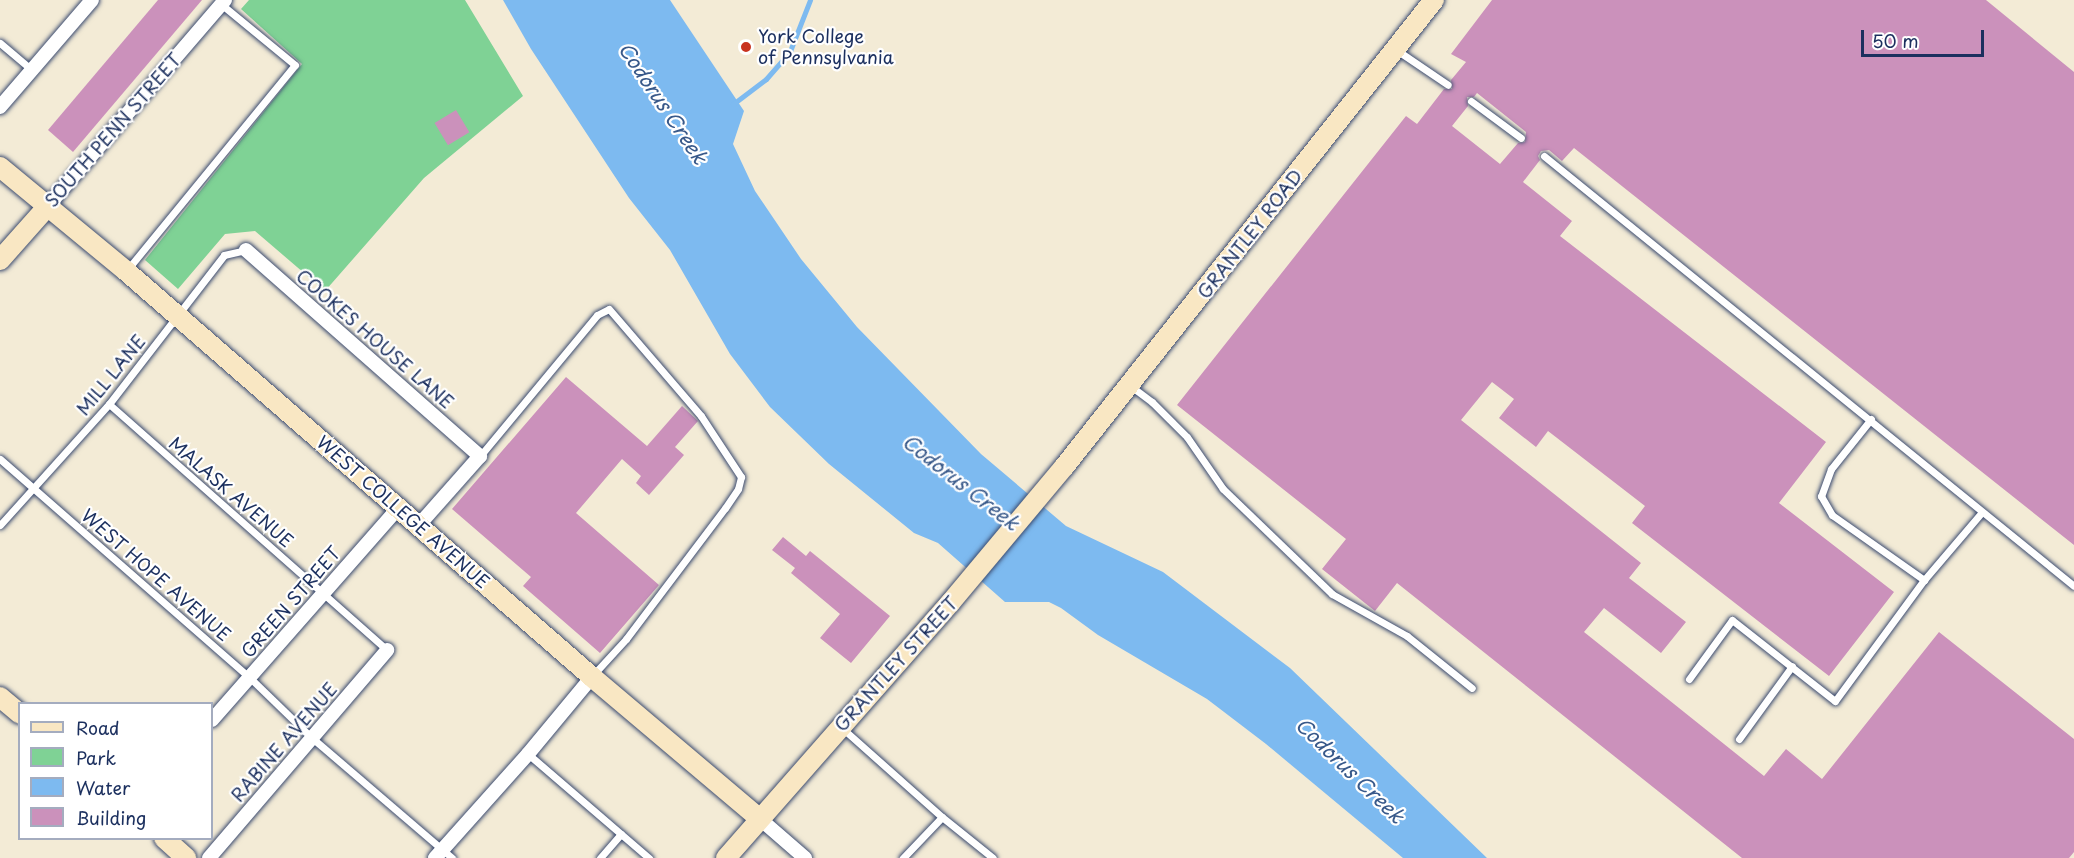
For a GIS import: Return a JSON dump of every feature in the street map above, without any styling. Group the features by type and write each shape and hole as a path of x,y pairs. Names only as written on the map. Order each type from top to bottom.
{"street":[{"path":"0,107 92,0"},
{"name":"GRANTLEY ROAD","path":"1064,467 1434,0"},
{"name":"SOUTH PENN STREET","path":"0,260 223,2"},
{"name":"WEST COLLEGE AVENUE","path":"0,167 126,271 592,677 805,858"},
{"name":"COOKES HOUSE LANE","path":"246,250 480,456"},
{"path":"418,526 480,456"},
{"name":"GRANTLEY STREET","path":"726,858 951,602 1064,467"},
{"name":"GREEN STREET","path":"213,719 398,508"},
{"name":"RABINE AVENUE","path":"209,858 387,650"},
{"path":"443,855 592,677"},
{"path":"0,697 18,712"},
{"path":"166,840 186,858"}],"lane":[{"path":"126,271 295,65 223,2"},
{"path":"0,43 32,70"},
{"path":"1396,49 1448,85"},
{"path":"1471,101 1521,138"},
{"path":"1544,156 2074,586"},
{"name":"MILL LANE","path":"0,525 35,489 109,404 225,255 246,250"},
{"path":"480,456 597,315 609,309 701,416 741,477 738,489 725,508 626,639 592,677"},
{"path":"1130,385 1152,402 1187,437 1223,489 1332,594 1407,636 1472,688"},
{"name":"MALASK AVENUE","path":"109,404 387,650"},
{"path":"1871,419 1831,469 1821,496 1832,515 1924,580"},
{"name":"WEST HOPE AVENUE","path":"0,459 249,677 311,737 443,855"},
{"path":"1689,680 1732,620 1835,701 1924,580 1982,512"},
{"path":"1739,739 1792,666"},
{"path":"840,726 942,817 993,858"},
{"path":"528,754 649,858"},
{"path":"903,858 942,817"},
{"path":"600,858 621,834"}],"green space":[{"path":"249,0 465,0 523,96 424,178 325,291 255,231 225,234 178,289 145,260 302,64 241,9"}],"water":[{"name":"Codorus Creek","path":"503,0 670,0 744,111 733,144 755,191 801,259 857,327 981,454 1066,526 1163,572 1290,668 1487,858 1403,858 1266,744 1207,699 1098,635 1049,602 1005,602 938,543 914,533 829,464 770,407 730,354 670,250 629,198 531,49"}],"building":[{"path":"158,0 202,0 73,152 48,130"},
{"path":"1492,0 1986,0 2074,72 2074,545 1574,148 1562,161 1549,150 1541,151 1538,156 1540,160 1523,182 1572,221 1560,236 1826,442 1779,503 1894,592 1829,676 1632,523 1645,506 1548,431 1536,447 1499,418 1514,399 1492,382 1461,420 1641,563 1629,578 1686,622 1661,653 1604,608 1584,632 1764,776 1786,749 1822,779 1939,632 2074,739 2074,852 2069,858 1742,858 1397,583 1375,611 1322,569 1346,539 1177,405 1406,116 1417,124 1444,89 1452,89 1451,80 1466,62 1451,54","holes":["1477,93 1526,132 1525,142 1518,143 1500,164 1452,126 1468,106 1467,97 1474,97"]},
{"path":"456,110 469,132 448,145 435,123"},
{"path":"566,377 647,446 682,406 698,421 675,447 684,455 649,495 636,483 641,476 622,459 576,513 659,585 600,653 523,586 531,577 452,509"},
{"path":"783,537 806,556 810,551 890,616 851,663 820,638 840,614 791,573 795,568 772,550"}],"waterway":[{"path":"733,104 766,79 790,51 810,0"}],"place":[{"name":"York College of Pennsylvania","path":"746,47"}]}
